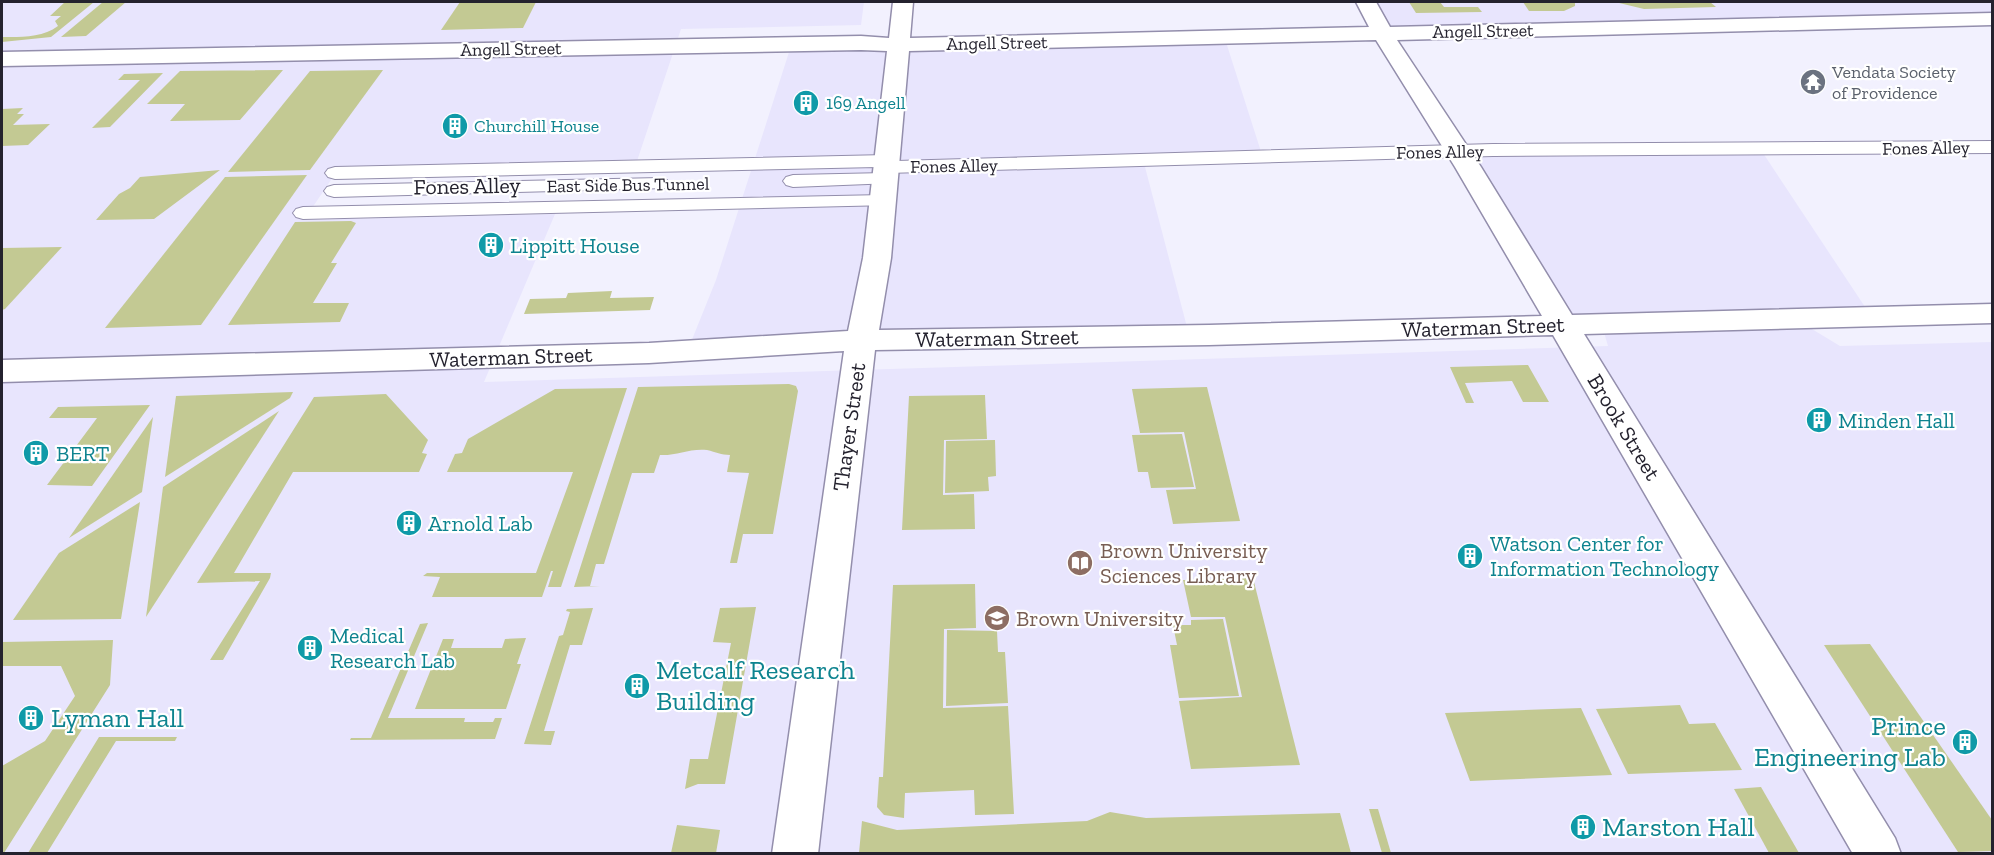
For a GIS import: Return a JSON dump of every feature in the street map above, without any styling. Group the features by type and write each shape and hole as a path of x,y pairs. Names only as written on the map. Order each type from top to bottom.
{"main road":[{"name":"Thayer Street","path":"795,854 856,369 877,258 903,2"},
{"name":"Brook Street","path":"1365,2 1458,152 1880,854"},
{"name":"Angell Street","path":"2,58 899,45 1992,19"},
{"name":"Waterman Street","path":"2,371 638,353 863,340 1209,336 1992,313"}],"lane":[{"name":"Fones Alley","path":"303,213 886,177 1015,165 1458,152 1992,147"},
{"name":"East Side Bus Tunnel","path":"334,182 886,177"}],"shaded area":[{"name":"Brown University","path":"2,2 864,2 861,25 681,29 637,161 339,168 304,220 555,214 484,382 1608,346 1601,322 1564,321 1458,157 1763,153 1871,316 1797,320 1840,346 1992,342 1992,853 2,854"},
{"path":"1366,2 1992,2 1992,19 1383,33"},
{"path":"1225,39 1264,161 1145,167 1187,327 689,347 716,280 790,49"}],"green space":[{"path":"65,2 94,2 51,37 2,42 2,37 24,37 52,30 58,26 55,21 61,16 50,16"},
{"path":"103,2 126,2 86,36 61,37"},
{"path":"460,2 536,2 523,28 441,30"},
{"path":"1409,2 1440,2 1444,7 1478,7 1482,12 1416,13"},
{"path":"1523,2 1575,2 1575,6 1564,11 1529,11"},
{"path":"1615,2 1710,2 1716,7 1644,9"},
{"path":"283,70 240,120 170,121 185,104 147,104 180,71"},
{"path":"383,70 310,170 228,172 310,71"},
{"path":"163,73 110,127 92,128 140,80 118,80 124,74"},
{"path":"23,108 17,114 24,114 13,125 50,124 28,145 2,146 2,109"},
{"path":"220,170 154,219 96,220 119,194 130,188 140,177"},
{"path":"307,175 201,325 105,328 225,177"},
{"path":"351,221 356,223 331,263 337,263 313,303 349,303 340,322 228,325 295,222"},
{"path":"62,247 5,309 2,310 2,248"},
{"path":"612,291 610,298 654,297 650,310 524,314 530,299 566,298 568,293"},
{"path":"1528,365 1549,402 1523,402 1512,381 1465,383 1474,403 1466,403 1450,367"},
{"path":"789,384 796,386 798,391 773,534 743,534 737,563 730,563 749,473 727,472 730,455 707,450 660,455 654,473 632,473 604,564 596,564 590,586 600,586 574,587 638,387"},
{"path":"1207,387 1240,521 1173,524 1166,490 1196,489 1184,432 1140,433 1132,389"},
{"path":"627,388 561,587 548,587 553,571 551,571 542,597 432,597 440,577 423,576 427,573 536,573 573,472 447,472 455,454 462,453 468,439 555,389"},
{"path":"293,392 290,398 165,477 176,396"},
{"path":"386,394 428,440 422,453 427,454 419,472 293,472 234,573 271,573 270,578 223,660 210,660 260,581 197,583 314,397"},
{"path":"985,395 987,439 944,440 943,495 974,494 975,529 902,530 909,396"},
{"path":"150,405 92,486 47,485 97,418 49,418 58,407"},
{"path":"279,411 146,617 163,487"},
{"path":"153,417 142,492 69,538"},
{"path":"1182,434 1194,487 1151,488 1148,472 1138,472 1132,435"},
{"path":"995,440 996,476 988,477 989,491 945,493 946,441"},
{"path":"140,502 121,619 13,620 59,553"},
{"path":"1253,578 1300,765 1191,769 1179,701 1242,697 1225,617 1191,617 1183,580"},
{"path":"975,584 976,628 944,629 943,708 1008,706 1014,814 975,815 974,790 905,793 904,818 884,815 877,807 879,777 883,777 893,585"},
{"path":"756,607 725,784 698,784 685,789 690,759 708,759 731,643 713,642 720,608"},
{"path":"593,608 582,645 570,645 544,731 555,731 551,745 524,744 559,636 563,635 570,612 566,611 567,609"},
{"path":"1223,619 1239,696 1179,698 1170,645 1177,645 1173,625 1191,625 1191,620"},
{"path":"428,623 388,718 465,718 464,722 493,722 495,718 502,718 495,739 350,740 351,738 371,738 420,624"},
{"path":"947,630 997,631 998,652 1005,652 1008,703 946,706"},
{"path":"526,638 517,664 521,664 506,709 415,709 443,639 454,639 451,648 502,648 505,639"},
{"path":"113,640 110,685 2,853 2,766 45,741 75,696 61,666 2,666 2,642"},
{"path":"1870,644 1992,820 1992,851 1958,852 1824,645"},
{"path":"1680,705 1689,724 1715,723 1742,770 1628,774 1596,709"},
{"path":"1581,708 1612,775 1470,781 1445,713"},
{"path":"99,737 177,737 175,741 116,741 47,853 28,853"},
{"path":"1761,787 1799,853 1769,853 1734,789"},
{"path":"1369,809 1378,809 1391,853 1382,853"},
{"path":"1110,812 1146,818 1340,813 1351,853 859,853 862,821 897,830 1087,821"},
{"path":"677,825 720,830 716,853 671,853"}],"place":[{"name":"Vendata Society of Providence","path":"1813,82"},
{"name":"169 Angell","path":"806,103"},
{"name":"Churchill House","path":"455,126"},
{"name":"Lippitt House","path":"491,245"},
{"name":"Minden Hall","path":"1819,420"},
{"name":"BERT","path":"36,453"},
{"name":"Arnold Lab","path":"409,523"},
{"name":"Watson Center for Information Technology","path":"1470,556"},
{"name":"Brown University Sciences Library","path":"1080,563"},
{"name":"Brown University","path":"997,618"},
{"name":"Medical Research Lab","path":"310,648"},
{"name":"Metcalf Research Building","path":"637,686"},
{"name":"Lyman Hall","path":"31,718"},
{"name":"Prince Engineering Lab","path":"1965,742"},
{"name":"Marston Hall","path":"1583,827"}]}
